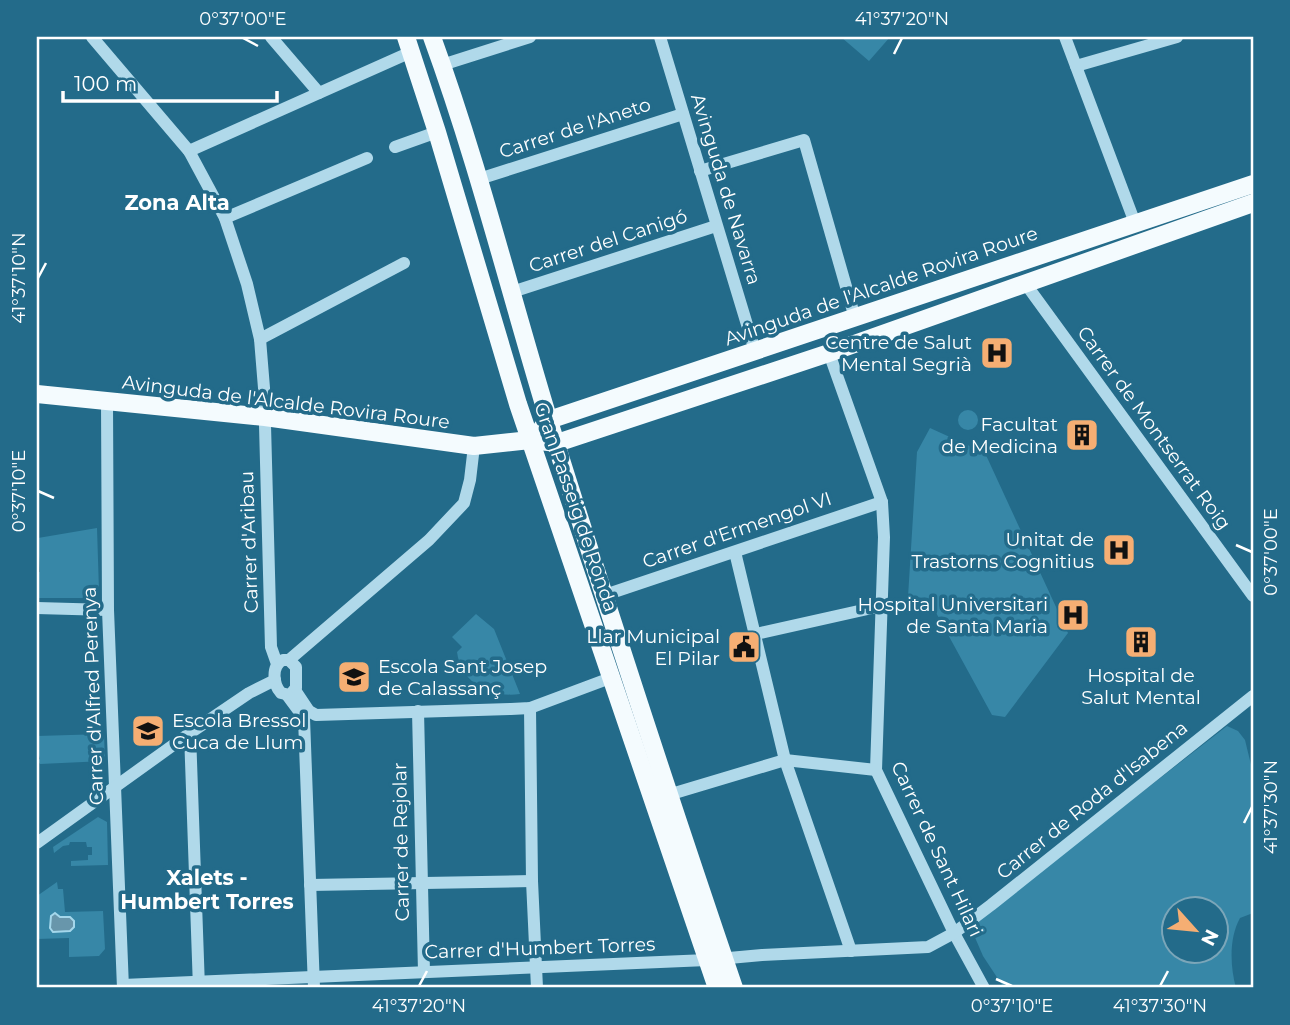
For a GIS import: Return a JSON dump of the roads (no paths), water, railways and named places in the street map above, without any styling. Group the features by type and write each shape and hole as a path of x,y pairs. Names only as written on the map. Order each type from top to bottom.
{"main road":[{"name":"Gran Passeig de Ronda","path":"432,37 479,179 549,420 668,795 715,959 717,988"},
{"name":"Gran Passeig de Ronda","path":"409,45 530,440 612,677 715,959 734,988"},
{"name":"Avinguda de l'Alcalde Rovira Roure","path":"530,440 549,420 1253,184"},
{"name":"Avinguda de l'Alcalde Rovira Roure","path":"37,394 265,417 474,446 530,440 557,443 828,353 1253,203"}],"street":[{"name":"Carrer d'Aribau","path":"92,37 189,151 225,218 247,284 260,339 265,417 271,647 283,662 296,667 291,693"},
{"path":"271,37 319,93"},
{"path":"442,65 530,37"},
{"name":"Avinguda de Navarra","path":"660,37 755,351"},
{"path":"1065,37 1135,223"},
{"path":"1076,66 1177,37"},
{"path":"189,151 319,93 409,45"},
{"name":"Carrer de l'Aneto","path":"479,179 683,114"},
{"path":"395,147 437,132"},
{"path":"700,171 804,140 855,317"},
{"path":"225,218 367,158"},
{"name":"Carrer del Canigó","path":"512,292 716,226"},
{"path":"260,339 404,263"},
{"name":"Carrer de Montserrat Roig","path":"1025,283 1253,596"},
{"name":"Carrer de Sant Hilari","path":"828,353 882,502 884,537 876,770 954,933 984,988"},
{"name":"Carrer d'Alfred Perenya","path":"107,402 108,610 123,986"},
{"path":"474,446 464,503 429,540 283,662 275,680 278,691 291,693 316,715 530,708 612,677"},
{"name":"Carrer d'Ermengol VI","path":"605,595 882,502"},
{"path":"735,552 785,760 851,951"},
{"path":"756,634 881,606"},
{"path":"37,608 108,610"},
{"path":"37,843 190,733 249,693 275,680"},
{"path":"291,693 304,718 314,982"},
{"name":"Carrer de Roda d'Isabena","path":"954,933 1253,696"},
{"path":"530,708 532,881 537,988"},
{"name":"Carrer de Rejolar","path":"418,711 424,972"},
{"path":"190,733 199,985"},
{"path":"668,795 785,760 876,770"},
{"path":"310,885 532,881"},
{"name":"Carrer d'Humbert Torres","path":"123,986 314,982 424,972 928,947 954,933"}],"place":[{"name":"Centre de Salut Mental Segrià","path":"997,353"},
{"name":"Facultat de Medicina","path":"1082,435"},
{"name":"Unitat de Trastorns Cognitius","path":"1119,550"},
{"name":"Hospital Universitari de Santa Maria","path":"1073,615"},
{"name":"Hospital de Salut Mental","path":"1141,642"},
{"name":"Llar Municipal El Pilar","path":"744,647"},
{"name":"Escola Sant Josep de Calassanç","path":"354,677"},
{"name":"Escola Bressol Cuca de Llum","path":"148,731"}],"district":[{"name":"Zona Alta","path":"177,202"},
{"name":"Xalets - Humbert Torres","path":"207,889"}]}
